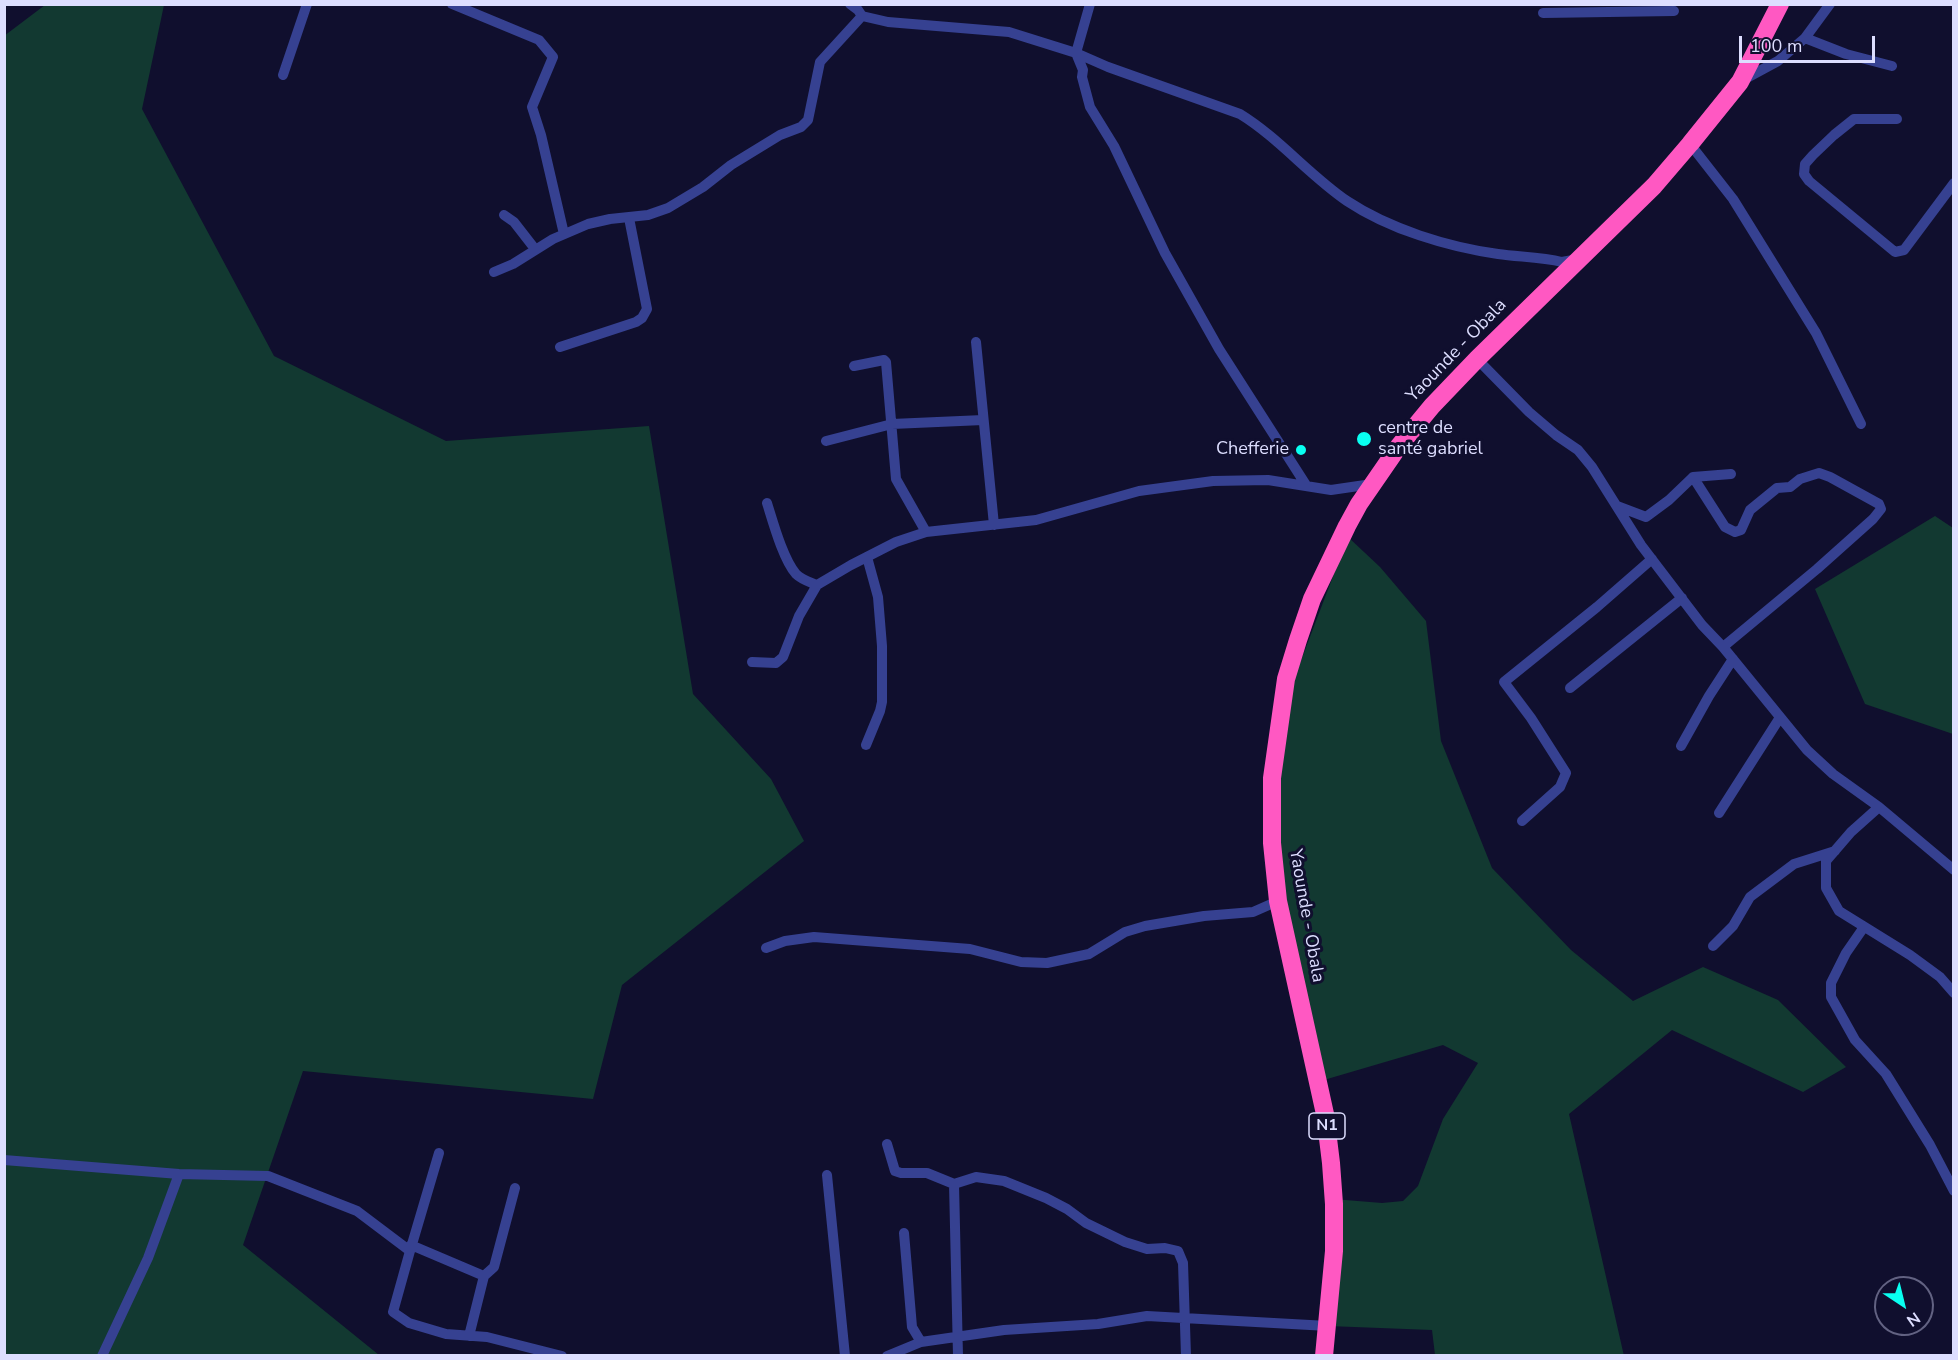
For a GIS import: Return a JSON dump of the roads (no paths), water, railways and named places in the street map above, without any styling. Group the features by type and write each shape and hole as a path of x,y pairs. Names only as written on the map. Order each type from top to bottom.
{"highway":[{"name":"Yaounde - Obala","path":"1324,1356 1334,1251 1332,1163 1325,1114 1278,901 1272,843 1272,778 1286,679 1312,599 1347,526 1372,484 1399,446 1432,406 1477,358 1654,186 1740,82 1780,4"}],"street":[{"path":"283,75 308,4"},
{"path":"452,4 539,40 554,57 532,107 541,135 564,234"},
{"path":"850,4 862,16 888,22 1010,32 1076,53 1108,67 1240,114 1257,124 1323,183 1349,202 1397,226 1456,246 1562,262 1578,260"},
{"path":"1090,4 1076,53 1083,70 1082,77 1090,107 1128,174 1165,253 1234,374 1306,485"},
{"path":"1740,82 1778,61 1805,38 1830,4"},
{"path":"1543,12 1580,8 1674,11"},
{"path":"494,272 513,264 564,234 599,221 629,218 668,208 780,135 801,127 808,120 820,62 862,16"},
{"path":"1805,38 1846,54 1892,66"},
{"path":"1897,119 1854,119 1813,155 1805,164 1804,174 1895,252 1904,250 1953,183"},
{"path":"1690,144 1733,199 1816,333 1861,424"},
{"path":"504,215 514,222 535,249"},
{"path":"561,347 636,322 645,314 646,309 629,218"},
{"path":"976,342 994,525"},
{"path":"1477,358 1529,412 1578,450 1592,467 1652,559 1702,626 1723,647 1779,719 1807,750 1833,774 1879,807 1953,870"},
{"path":"854,366 884,360 886,362 896,479 926,532"},
{"path":"825,441 892,424 983,420"},
{"path":"1693,477 1725,527 1734,532 1741,530 1750,510 1778,488 1790,487 1800,479 1819,473 1879,504 1881,509 1873,519 1816,569 1723,647"},
{"path":"1617,506 1646,517 1669,500 1693,477 1731,474"},
{"path":"752,662 776,663 783,657 799,616 817,585 867,557 926,532 1036,520 1111,497 1174,486 1241,479 1306,485 1331,490 1372,484"},
{"path":"766,503 779,541 792,568 801,578 817,585"},
{"path":"866,746 882,702 878,597 867,557"},
{"path":"1522,820 1560,787 1566,773 1531,718 1504,682 1570,630 1652,559"},
{"path":"1570,688 1682,598"},
{"path":"1681,746 1709,696 1733,660"},
{"path":"1719,813 1779,719"},
{"path":"1879,807 1851,832 1826,861 1826,888 1839,912 1910,954 1940,977 1950,989"},
{"path":"1713,946 1733,926 1750,897 1794,864 1835,850"},
{"path":"766,948 785,941 814,937 970,949 1021,962 1047,963 1089,954 1125,932 1145,926 1204,916 1253,912 1278,901"},
{"path":"1864,927 1846,952 1831,983 1831,997 1856,1040 1886,1074 1930,1145 1953,1191"},
{"path":"1950,989 1953,974"},
{"path":"887,1144 895,1171 927,1173 954,1184 976,1177 1004,1181 1046,1198 1067,1209 1086,1223 1125,1242 1147,1249 1165,1248 1178,1251 1183,1263 1186,1356"},
{"path":"439,1153 393,1312 409,1323 446,1334 487,1337 562,1356"},
{"path":"4,1160 179,1174 268,1176 357,1211 410,1248 484,1276"},
{"path":"102,1356 148,1258 179,1174"},
{"path":"827,1175 845,1356"},
{"path":"954,1184 958,1356"},
{"path":"469,1336 484,1276 494,1267 515,1188"},
{"path":"904,1233 912,1327 921,1342"},
{"path":"887,1356 921,1342 1004,1330 1098,1324 1147,1316 1328,1326"}],"place":[{"name":"centre de santé gabriel","path":"1364,439"},
{"name":"Chefferie","path":"1301,450"}]}
